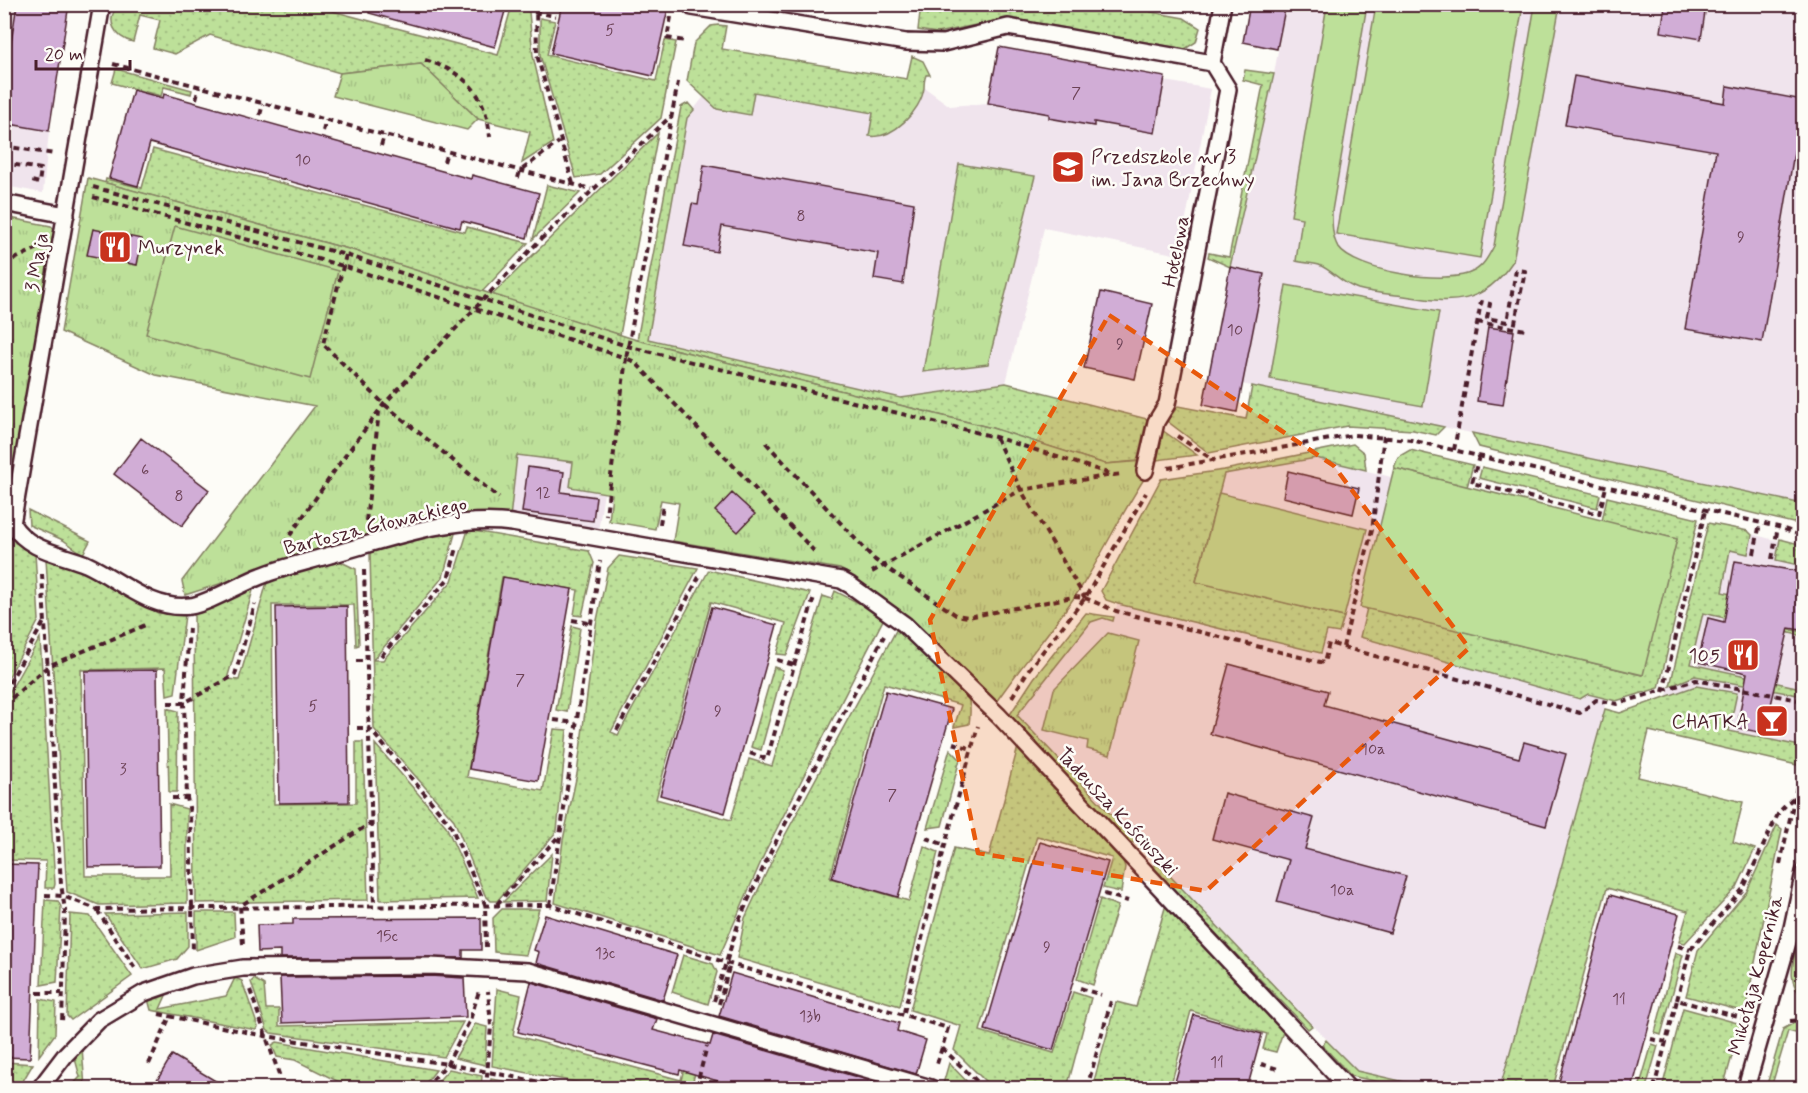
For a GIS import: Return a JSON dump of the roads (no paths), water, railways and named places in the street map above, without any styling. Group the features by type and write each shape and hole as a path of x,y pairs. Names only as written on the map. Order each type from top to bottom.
{"lane":[{"name":"3 Maja","path":"40,549 17,533 12,524 102,4"},
{"path":"692,6 906,42 943,43 1008,27 1212,63 1223,4"},
{"name":"Hotelowa","path":"1152,470 1156,422 1167,404 1228,90 1212,63"},
{"path":"4,203 66,215"},
{"name":"Bartosza Głowackiego","path":"40,549 86,565 157,602 190,606 263,575 363,546 464,521 505,522 603,537 846,582"},
{"name":"Tadeusza Kościuszki","path":"846,582 895,616 999,716 1348,1089"},
{"name":"Mikołaja Kopernika","path":"1746,1089 1792,928 1803,872"},
{"path":"40,1089 66,1054 99,1020 144,993 193,976 243,968 486,967 528,971 931,1089"}],"place":[{"name":"Przedszkole nr 3 im. Jana Brzechwy","path":"1068,167"},
{"name":"Murzynek","path":"115,247"},
{"name":"105","path":"1743,655"},
{"name":"CHATKA","path":"1772,721"}]}
